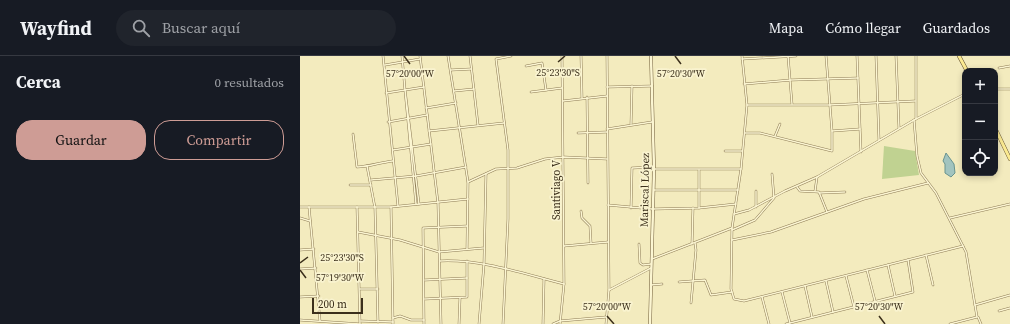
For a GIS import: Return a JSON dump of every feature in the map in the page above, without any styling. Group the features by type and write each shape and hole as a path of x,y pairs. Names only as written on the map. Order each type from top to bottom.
{"main road":[{"path":"959,56 965,68"},
{"path":"998,134 1010,159"}],"street":[{"path":"383,56 388,122 394,161 398,206"},
{"path":"402,56 418,204"},
{"path":"420,56 438,203 440,324"},
{"path":"448,56 468,182 467,249"},
{"path":"470,56 478,125"},
{"path":"503,324 509,169 508,142 504,123 496,59 511,56"},
{"name":"Santiviago V","path":"560,323 564,284 562,56"},
{"path":"581,56 582,98"},
{"path":"606,324 609,290 607,56"},
{"name":"Mariscal López","path":"650,324 654,209 651,56"},
{"path":"742,56 747,106 741,169 732,229 732,292 734,299 740,301 762,297 964,246"},
{"path":"788,56 792,104"},
{"path":"742,59 796,56"},
{"path":"745,132 775,136 832,151 832,131 826,56"},
{"path":"856,56 861,152"},
{"path":"876,56 879,140"},
{"path":"896,56 899,129"},
{"path":"916,56 915,120 920,169 950,218 964,246 968,257 977,315 981,324"},
{"path":"384,65 420,59"},
{"path":"526,66 542,63 546,90"},
{"path":"999,68 1010,66"},
{"path":"451,70 471,69"},
{"path":"744,84 791,80 858,78"},
{"path":"631,125 632,86"},
{"path":"607,87 652,86"},
{"path":"386,93 424,87"},
{"path":"531,92 562,88"},
{"path":"454,91 474,89"},
{"path":"998,90 1010,89"},
{"path":"563,101 587,97 607,96"},
{"path":"734,214 756,207 817,177 879,140 962,96"},
{"path":"587,97 588,183"},
{"path":"747,106 792,104 829,105 915,101"},
{"path":"426,108 456,103"},
{"path":"388,122 427,115"},
{"path":"607,129 653,122"},
{"path":"429,131 504,123"},
{"path":"775,136 780,124"},
{"path":"832,131 860,128"},
{"path":"578,133 607,132"},
{"path":"353,134 357,167 367,166 373,163 394,161"},
{"path":"392,150 430,144"},
{"path":"725,151 742,151"},
{"path":"468,182 496,169 520,168 539,160 564,156 607,159"},
{"path":"367,166 375,208 378,322"},
{"path":"370,180 415,176 466,167"},
{"path":"631,208 632,168 634,167 741,169"},
{"path":"699,169 699,208"},
{"path":"479,324 484,264 486,174"},
{"path":"652,259 755,220 774,197 772,174"},
{"path":"815,191 817,177"},
{"path":"732,240 769,233 864,199 928,183"},
{"path":"350,185 371,185"},
{"path":"797,187 800,191 815,191 820,193 846,192"},
{"path":"654,190 738,190"},
{"path":"756,191 756,207"},
{"path":"820,193 827,212"},
{"path":"300,207 375,208 468,199"},
{"path":"608,205 654,209 699,208 736,203"},
{"path":"950,218 1010,204"},
{"path":"309,207 319,296 319,321 317,324"},
{"path":"357,207 360,323"},
{"path":"300,320 393,323 391,207"},
{"path":"691,303 696,250 693,244 693,208"},
{"path":"581,211 582,218 590,226 591,243"},
{"path":"300,218 310,221"},
{"path":"424,324 424,228 467,226"},
{"path":"358,232 392,239 439,252 484,248"},
{"path":"564,246 608,242"},
{"path":"639,244 640,263 642,265 652,264"},
{"path":"300,250 314,249"},
{"path":"926,255 933,285"},
{"path":"786,324 914,292 908,260"},
{"path":"440,262 467,261 484,264 564,284"},
{"path":"425,299 467,297 467,261"},
{"path":"888,265 895,297"},
{"path":"300,269 316,268"},
{"path":"609,290 652,268"},
{"path":"867,270 875,302"},
{"path":"846,276 854,307"},
{"path":"425,280 467,278"},
{"path":"543,324 544,279"},
{"path":"679,282 705,280 711,295 732,292"},
{"path":"826,281 833,312"},
{"path":"651,285 662,284"},
{"path":"805,286 812,318"},
{"path":"360,289 378,289"},
{"path":"782,292 790,323"},
{"path":"976,305 1010,295"},
{"path":"300,297 319,296"},
{"path":"459,324 460,297"},
{"path":"762,297 769,324"},
{"path":"999,311 1010,308"},
{"path":"950,324 976,318 977,315"},
{"path":"393,318 398,316 411,320 424,320"},
{"path":"554,324 606,317"}],"green space":[{"path":"884,146 915,151 919,175 882,179"}],"water":[{"path":"946,153 954,164 955,173 951,177 945,173 945,164 943,161"}]}
